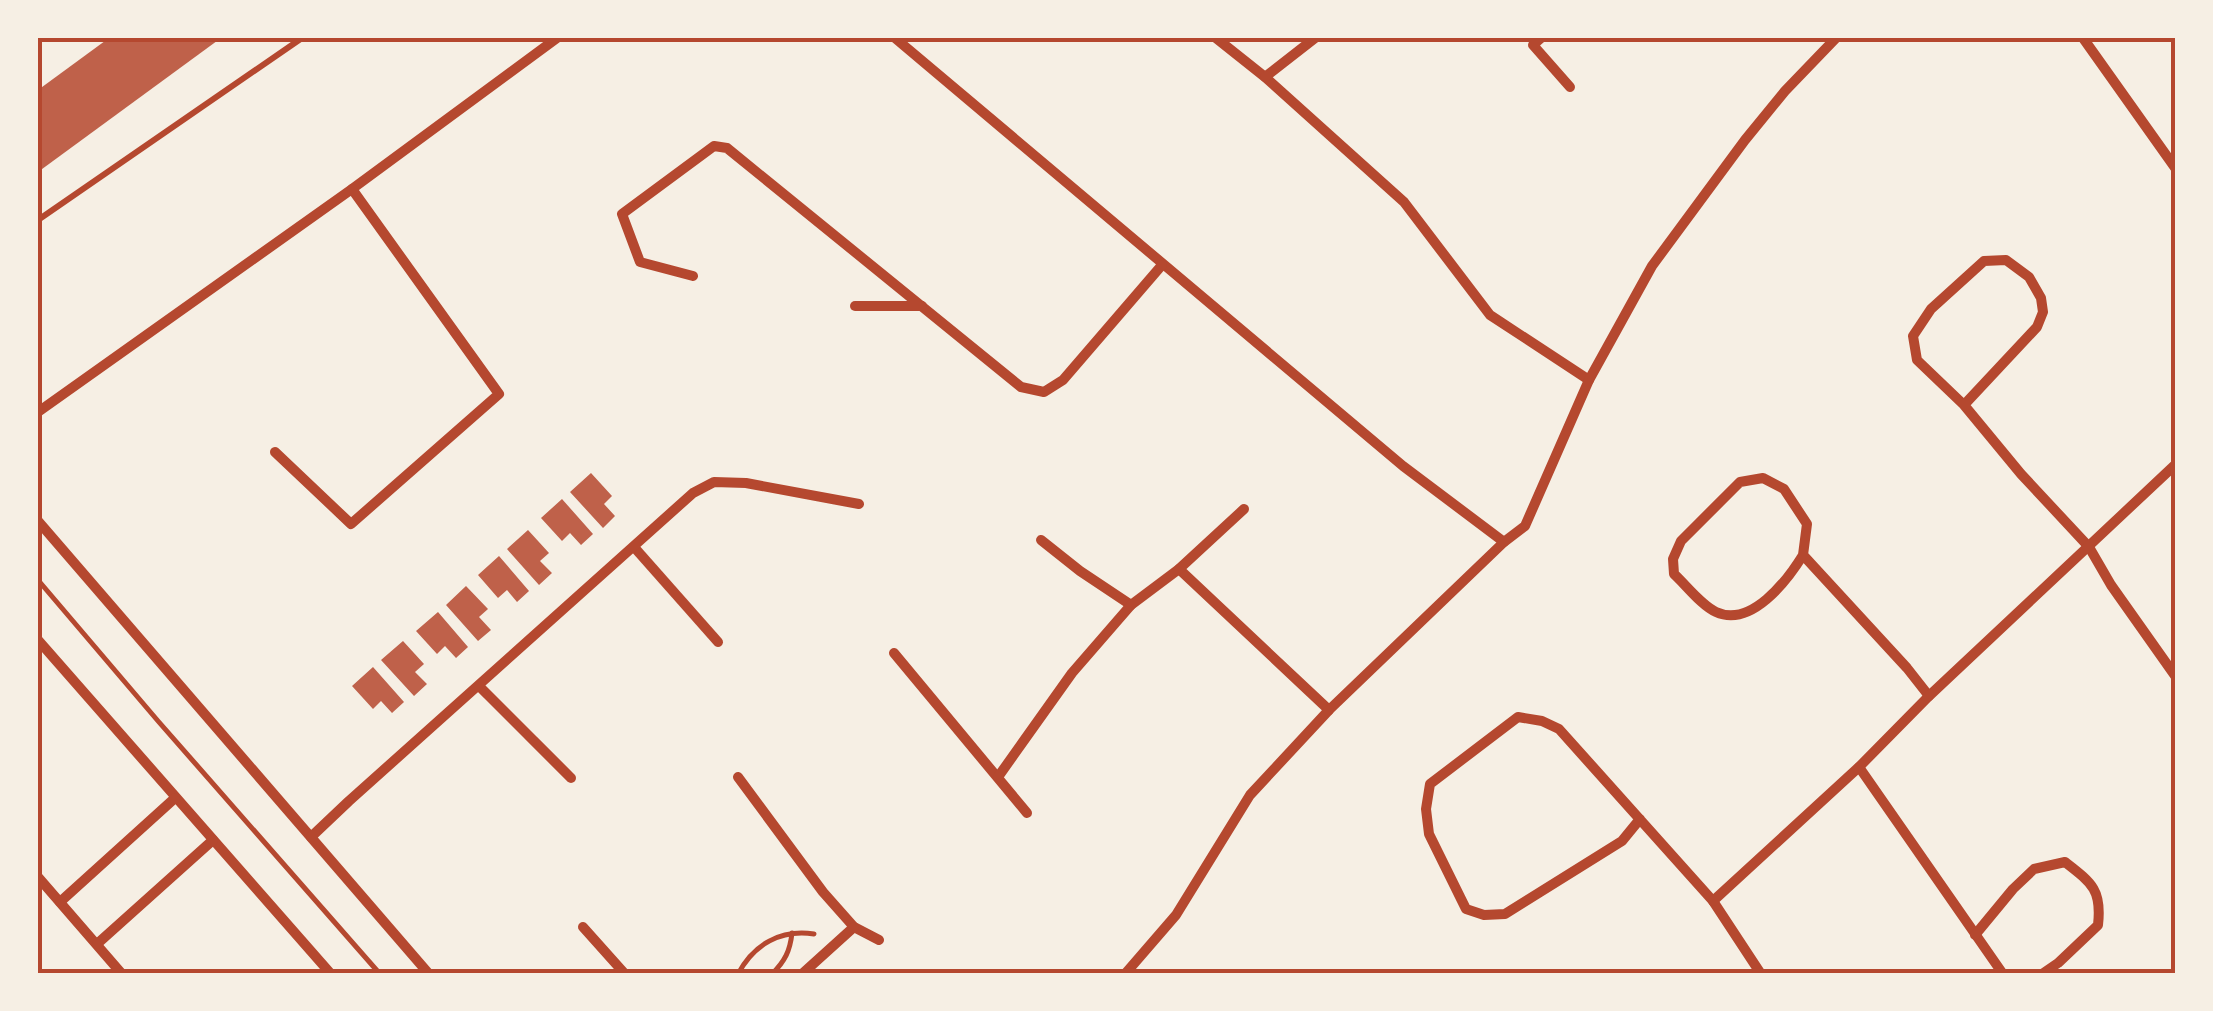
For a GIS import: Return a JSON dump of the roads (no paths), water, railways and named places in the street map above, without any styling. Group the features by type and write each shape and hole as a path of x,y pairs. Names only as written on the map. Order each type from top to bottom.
{"street":[{"path":"38,412 557,38"},
{"path":"895,38 1403,466 1504,542"},
{"path":"1216,38 1404,202 1490,315 1589,380"},
{"path":"1265,77 1315,38"},
{"path":"1542,38 1533,45 1570,87"},
{"path":"1125,974 1176,915 1250,795 1329,710 1525,526 1589,380 1652,266 1744,140 1836,38"},
{"path":"2083,38 2176,169"},
{"path":"692,276 640,262 622,214 714,146 727,148 1021,387 1044,392 1063,380 1162,265"},
{"path":"275,452 351,524 499,394 352,188"},
{"path":"1964,406 2036,327 2043,312 2029,277 2006,260 1984,260 1932,308 1913,336 1917,360 1964,406 2089,547 2176,677"},
{"path":"855,306 923,306"},
{"path":"1713,901 1859,768 1929,696 2176,464"},
{"path":"1803,555 1787,580 1748,613 1730,617 1712,611 1674,574 1673,558 1680,541 1740,482 1763,478 1784,489 1807,524 1803,555 1929,696"},
{"path":"311,837 693,493 714,482 746,483 859,504"},
{"path":"998,776 1072,673 1131,605 1179,569 1244,508"},
{"path":"38,521 430,974"},
{"path":"1041,540 1131,605"},
{"path":"634,548 718,642"},
{"path":"1179,569 1329,710"},
{"path":"38,640 331,974"},
{"path":"894,653 1027,813"},
{"path":"480,686 571,778"},
{"path":"1640,819 1622,841 1505,914 1484,915 1466,910 1429,834 1426,808 1430,784 1518,717 1559,729 1640,819 1713,901 1761,974"},
{"path":"1859,768 2003,974"},
{"path":"738,778 823,892 854,927 879,940"},
{"path":"60,902 175,798"},
{"path":"97,944 213,840"},
{"path":"1974,935 2034,869 2065,862 2087,879 2100,902 2098,926 2042,974"},
{"path":"38,877 122,974"},
{"path":"584,927 625,974"},
{"path":"802,974 854,927"}],"lane":[{"path":"38,220 302,38"}]}
